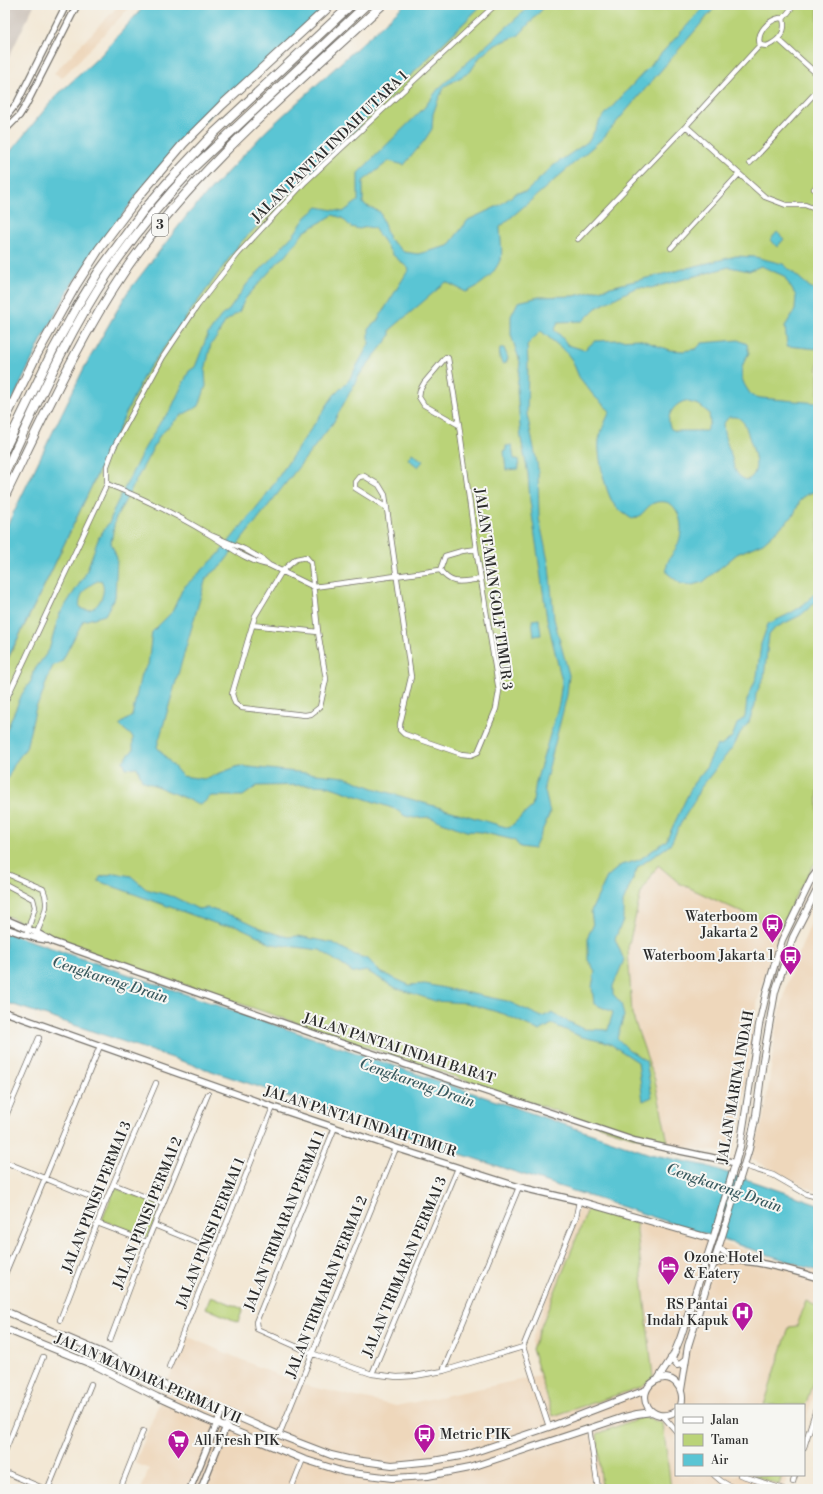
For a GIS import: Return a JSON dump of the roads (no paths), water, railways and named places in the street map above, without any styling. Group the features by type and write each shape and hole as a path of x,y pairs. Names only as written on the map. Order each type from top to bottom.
{"highway":[{"path":"5,420 36,356 76,284 139,196 190,137 222,105 331,5"},
{"name":"3","path":"5,449 53,350 78,305 99,271 142,211 213,134 351,5"},
{"name":"3","path":"5,472 59,360 90,303 109,272 136,234 174,188 195,166 366,5"},
{"name":"3","path":"5,496 91,324 129,265 158,226 212,164 382,5"}],"main road":[{"name":"JALAN MARINA INDAH","path":"646,1390 658,1379 671,1358 680,1339 713,1239 740,1147 767,990 782,940 812,878 818,870"},
{"name":"JALAN MARINA INDAH","path":"683,1403 681,1390 688,1346 749,1149 756,1115 775,992 793,937 818,888"},
{"path":"761,1018 770,1019"},
{"path":"740,1147 744,1151 749,1149"},
{"name":"JALAN PANTAI INDAH BARAT","path":"736,1163 744,1166"},
{"name":"JALAN MANDARA PERMAI VII","path":"5,1311 103,1354 160,1383 222,1411 280,1435 331,1455 392,1465 433,1461 466,1455 549,1427 646,1390"},
{"name":"JALAN MANDARA PERMAI VII","path":"5,1329 96,1366 157,1397 226,1428 303,1459 344,1472 392,1478 428,1476 469,1468 626,1416 652,1412"},
{"path":"671,1358 677,1365 685,1361"},
{"path":"658,1379 665,1378 672,1380 681,1390"},
{"path":"646,1390 646,1402 652,1412 663,1416 670,1415 675,1412"}],"street":[{"path":"5,118 17,103 66,5"},
{"path":"5,130 19,116 26,105 77,5"},
{"name":"JALAN PANTAI INDAH UTARA 1","path":"5,702 107,484 107,466 114,447 163,357 198,305 238,254 305,182 495,5"},
{"path":"760,45 767,46 778,39 784,27 783,19 789,7 794,5"},
{"path":"578,239 686,126 760,45 760,36 767,25 774,19 783,19"},
{"path":"778,39 818,75"},
{"path":"750,163 818,90"},
{"path":"686,126 765,197 786,205 805,205 818,210"},
{"path":"672,248 739,174"},
{"path":"814,189 818,184"},
{"name":"JALAN TAMAN GOLF TIMUR 3","path":"396,576 411,677 410,687 400,724 400,730 404,734 462,754 471,755 478,752 496,709 499,691 476,549 459,425 448,358 446,357 424,383 420,390 419,397 424,405 459,425"},
{"path":"387,508 355,488 354,482 358,477 364,476 379,485 385,495 387,508 396,576"},
{"path":"107,484 140,498 213,536 226,543 240,554 260,564 270,565"},
{"path":"226,543 244,549 262,558 270,565 314,588 440,570"},
{"path":"440,570 445,556 476,549"},
{"path":"306,557 311,563 318,632 326,679 320,707 311,714 305,715 242,708 235,703 232,694 255,616 282,571 296,559 306,557"},
{"path":"440,570 447,579 456,582 481,578"},
{"path":"252,626 318,632"},
{"path":"5,873 43,889 47,898 46,911 36,936"},
{"path":"5,884 33,899 35,907 26,936"},
{"name":"JALAN PANTAI INDAH BARAT","path":"5,919 28,929 36,936"},
{"name":"JALAN PANTAI INDAH BARAT","path":"5,928 26,936 36,936 49,940 318,1035 635,1141 677,1152 687,1152 736,1163"},
{"name":"JALAN PANTAI INDAH TIMUR","path":"5,1012 273,1107 458,1168 519,1187 579,1201 713,1239"},
{"path":"5,1118 39,1038"},
{"path":"5,1274 100,1046"},
{"name":"JALAN PINISI PERMAI 3","path":"60,1320 105,1203 156,1083"},
{"name":"JALAN PINISI PERMAI 2","path":"110,1340 147,1242 208,1094"},
{"name":"JALAN PINISI PERMAI 1","path":"169,1367 273,1107"},
{"name":"JALAN TRIMARAN PERMAI 1","path":"311,1353 260,1331 257,1329 256,1322 335,1127"},
{"name":"JALAN TRIMARAN PERMAI 2","path":"280,1435 311,1353 396,1148"},
{"path":"5,1162 105,1203"},
{"path":"744,1166 773,1175 806,1194 818,1197"},
{"name":"JALAN TRIMARAN PERMAI 3","path":"372,1374 458,1168"},
{"path":"113,1184 163,1204"},
{"path":"443,1371 519,1187"},
{"path":"549,1427 522,1347 576,1217 579,1201"},
{"path":"97,1223 147,1242"},
{"path":"154,1225 215,1250"},
{"path":"719,1249 742,1261"},
{"path":"714,1264 723,1260 742,1261 777,1267 818,1278"},
{"path":"311,1353 372,1374 415,1376 443,1371 522,1347"},
{"path":"5,1451 43,1357"},
{"path":"48,1489 91,1384"},
{"path":"805,1444 818,1405"},
{"path":"190,1489 222,1411"},
{"path":"201,1489 231,1414"},
{"path":"663,1416 675,1430"},
{"path":"589,1428 598,1489"},
{"path":"120,1489 143,1431"},
{"path":"291,1489 303,1459"},
{"path":"5,1472 45,1489"},
{"path":"715,1476 735,1489"},
{"path":"743,1476 783,1489"},
{"path":"793,1482 795,1476"}],"water":[{"path":"145,5 329,5 179,145 137,195 72,284 41,341 5,416 5,158 56,96 101,55"},
{"path":"404,5 482,5 241,242 144,375 51,572 5,664 5,530 84,368 127,293 188,214 266,131"},
{"path":"531,5 546,5 519,35 493,46 480,57 470,72 445,86 433,114 432,129 404,165 389,161 363,181 363,204 380,212 389,239 404,252 418,254 448,246 468,220 500,205 516,193 526,192 554,165 589,141 600,120 706,5 717,5 603,138 500,227 502,255 495,269 487,279 466,292 446,282 390,330 390,336 360,374 333,423 221,566 206,578 157,747 182,776 204,779 239,766 345,777 373,788 509,828 532,807 536,782 559,704 562,681 547,619 530,501 528,474 521,439 517,389 520,362 511,335 511,316 518,302 539,297 574,296 736,256 755,257 783,264 818,294 818,349 787,346 785,326 795,310 796,296 784,276 761,266 749,271 729,267 651,288 637,287 596,308 583,321 558,322 554,330 568,345 584,350 595,341 639,339 669,350 683,351 696,349 702,343 738,340 747,344 749,353 743,364 742,379 752,396 818,403 818,490 801,499 793,516 763,543 737,554 703,582 692,585 681,584 667,573 669,560 676,548 681,533 677,511 669,503 657,502 650,505 639,516 632,519 615,506 605,484 599,455 599,440 610,411 594,396 579,377 572,360 565,351 541,331 527,345 527,414 538,468 539,518 549,566 554,619 569,675 567,695 544,787 550,813 534,849 520,847 514,840 481,832 466,831 429,817 414,818 405,816 395,809 328,786 257,786 243,796 211,796 201,805 142,780 137,767 126,768 123,761 133,750 133,737 119,725 132,716 141,674 148,665 152,632 172,612 183,588 218,555 264,498 334,395 349,380 369,344 369,328 377,321 409,269 393,255 374,228 367,227 359,229 351,227 342,218 333,215 304,232 286,256 279,261 245,299 239,312 225,322 217,337 211,344 205,371 206,386 199,406 180,416 160,435 115,520 111,543 117,558 115,597 105,615 83,621 62,661 53,666 36,707 26,748 15,763 5,784 5,734 22,694 31,681 33,672 49,650 59,615 85,575 99,537 110,521 114,509 143,451 161,421 170,411 189,371 195,367 208,334 221,316 229,310 247,284 294,234 306,217 318,207 343,212 358,201 358,173 424,108 438,89","holes":["685,401 699,405 709,413 710,423 706,431 676,431 671,429 669,424 669,416 677,405","729,417 736,417 739,418 745,426 756,460 755,472 752,477 747,480 742,478 735,469 725,438 723,424","101,580 103,585 100,602 91,609 86,610 80,608 80,599 82,594 88,587"]},
{"path":"777,232 784,239 777,247 770,240"},
{"path":"500,348 504,348 508,358 506,363 503,364 499,352"},
{"path":"512,445 514,459 518,459 519,469 506,470 504,451 506,450 506,446"},
{"path":"412,453 423,461 418,467 408,459"},
{"path":"818,588 818,600 801,615 775,628 769,635 764,677 756,694 755,705 749,722 740,733 735,744 699,790 670,845 638,867 623,902 623,920 615,939 624,960 613,986 613,994 621,1003 624,1016 617,1038 628,1049 646,1061 652,1097 643,1101 638,1062 609,1043 582,1037 552,1024 540,1031 504,1014 467,1003 435,1001 396,988 367,971 354,973 320,950 271,944 235,925 220,925 98,881 100,877 115,873 131,876 146,889 174,897 198,909 207,908 240,918 267,931 288,937 298,936 333,943 355,955 368,959 380,972 409,985 425,984 507,1001 542,1017 551,1013 584,1029 608,1030 613,1012 594,1004 592,987 595,971 588,960 588,936 593,926 591,911 607,877 621,865 639,860 666,841 693,784 706,768 717,745 721,746 732,737 737,724 745,717 747,700 757,676 761,644 768,624 802,606"},
{"path":"539,619 541,635 534,636 532,620"},
{"name":"Cengkareng Drain","path":"5,932 650,1154 707,1166 818,1204 818,1271 439,1147 5,1002"}],"place":[{"name":"Waterboom Jakarta 2","path":"773,944"},
{"name":"Waterboom Jakarta 1","path":"790,976"},
{"name":"Ozone Hotel & Eatery","path":"669,1286"},
{"name":"RS Pantai Indah Kapuk","path":"743,1332"},
{"name":"Metric PIK","path":"425,1454"},
{"name":"All Fresh PIK","path":"179,1460"}]}
